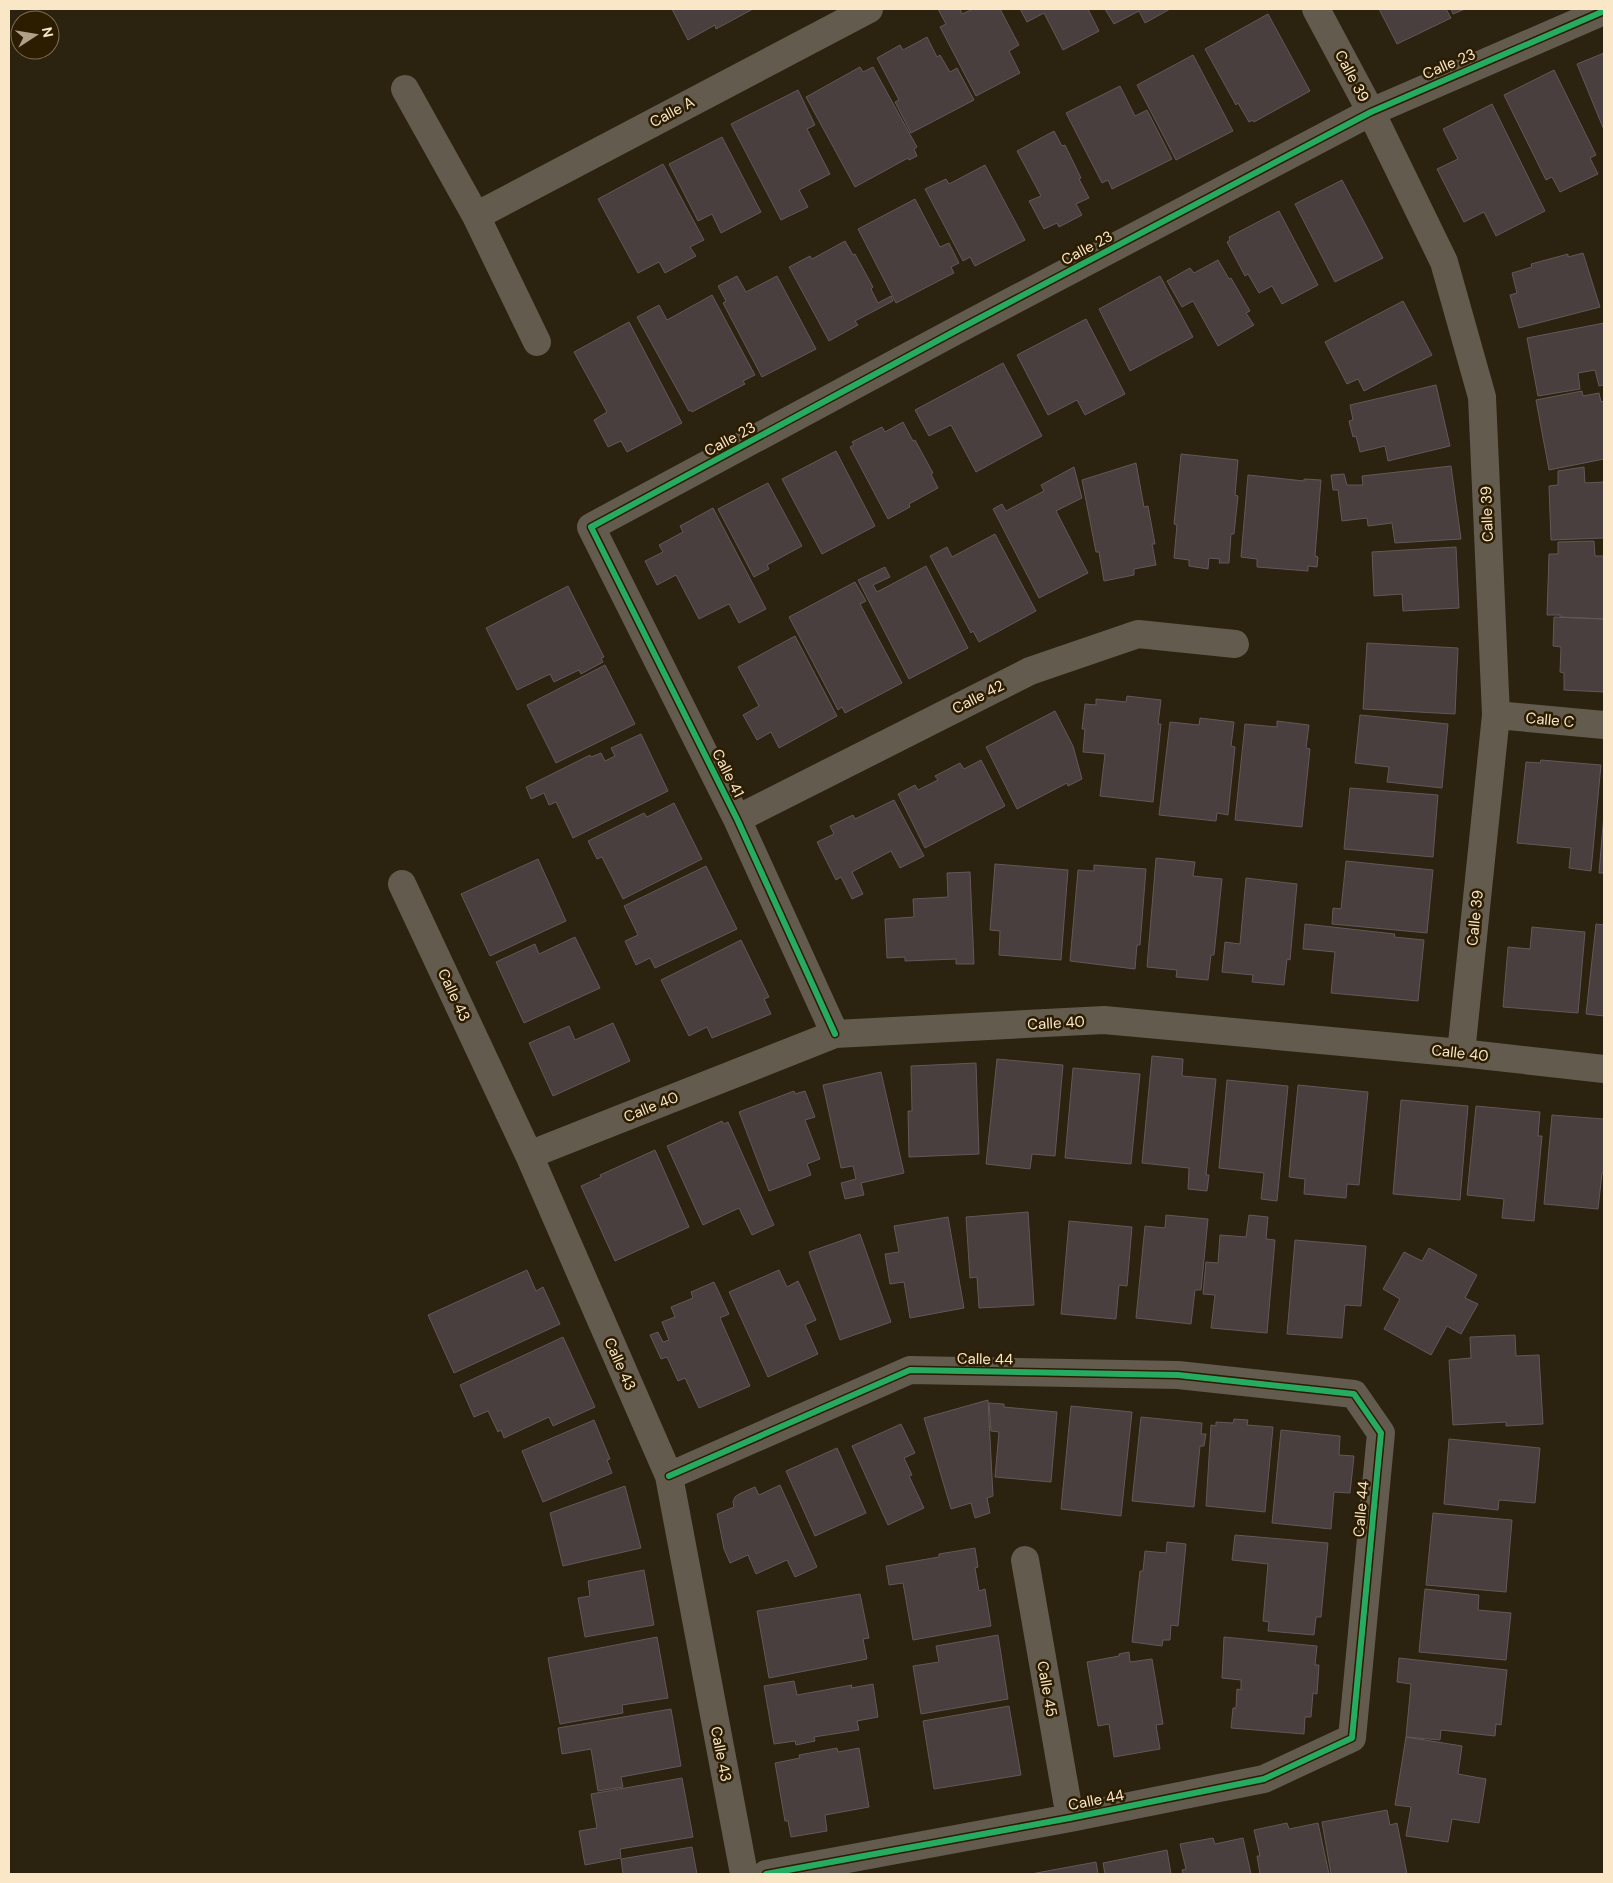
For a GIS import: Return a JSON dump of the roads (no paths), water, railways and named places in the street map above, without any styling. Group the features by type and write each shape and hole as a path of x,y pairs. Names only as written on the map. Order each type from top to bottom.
{"street":[{"name":"Calle A","path":"476,216 869,9"},
{"name":"Calle 39","path":"1316,9 1371,112 1444,262 1482,397 1496,716 1461,1053"},
{"name":"Calle 23","path":"591,527 950,334 1371,112 1604,11"},
{"path":"404,89 476,216 538,342"},
{"name":"Calle 41","path":"591,527 737,819 834,1034"},
{"name":"Calle 42","path":"737,819 1030,671 1138,634 1235,644"},
{"name":"Calle C","path":"1496,716 1604,725"},
{"name":"Calle 43","path":"402,884 529,1155 669,1476 744,1874"},
{"name":"Calle 40","path":"529,1155 834,1034 1104,1020 1461,1053 1604,1069"},
{"name":"Calle 44","path":"669,1476 910,1370 1178,1376 1354,1394 1381,1433 1352,1738 1264,1779 1070,1818 766,1874"},
{"name":"Calle 45","path":"1025,1560 1070,1818"}]}
